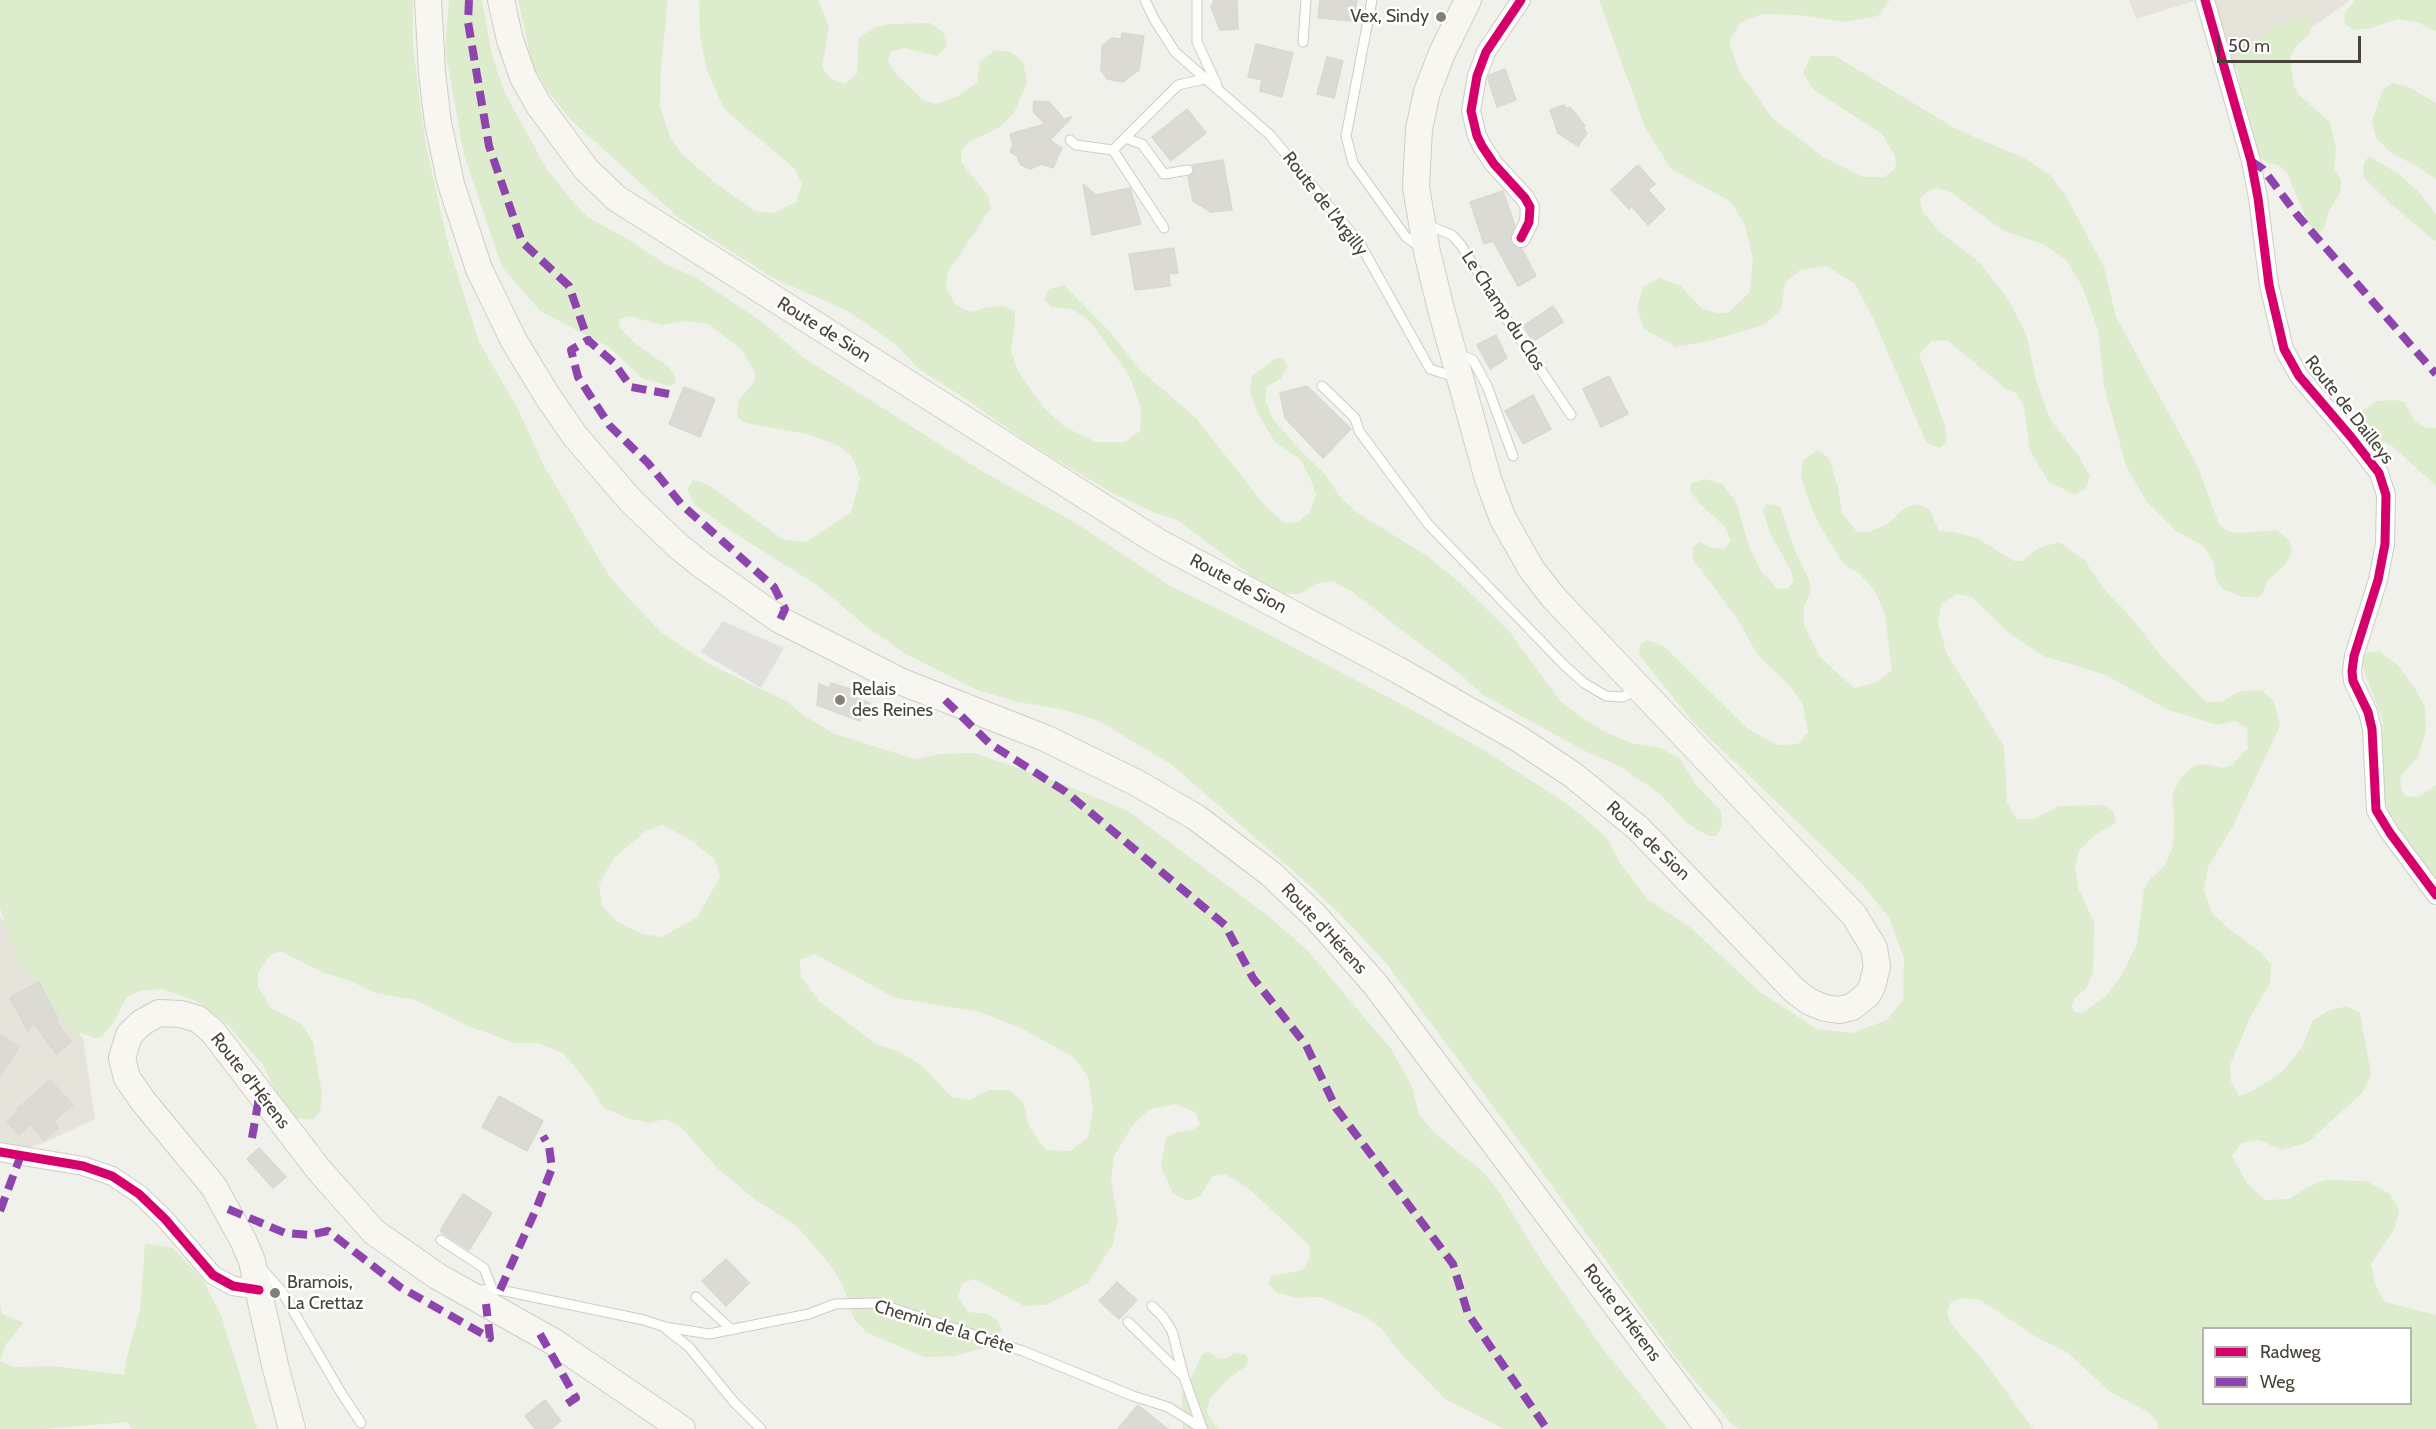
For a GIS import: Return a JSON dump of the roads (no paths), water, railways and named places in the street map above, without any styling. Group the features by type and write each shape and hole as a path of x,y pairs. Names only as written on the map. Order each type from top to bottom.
{"main road":[{"name":"Route d'Hérens","path":"428,0 432,73 438,123 452,184 479,268 493,302 527,365 575,436 630,500 678,546 734,590 780,620 902,682 1044,738 1137,783 1197,818 1271,874 1315,916 1382,992 1709,1429"},
{"name":"Route de Sion","path":"501,0 513,49 523,77 538,104 586,169 616,198 1158,542 1398,670 1519,739 1573,775 1638,828 1803,997 1818,1006 1834,1010 1844,1009 1857,1004 1867,995 1876,974 1875,952 1866,932 1854,915 1809,866 1554,598 1515,544 1488,479 1427,252 1416,187 1419,129 1427,92 1442,53 1468,0"},
{"name":"Route d'Hérens","path":"292,1429 252,1262 244,1242 214,1187 143,1101 127,1078 122,1058 129,1035 141,1023 159,1013 181,1014 198,1019 213,1032 319,1170 374,1232 437,1276 554,1342 682,1429"}],"street":[{"path":"1521,0 1486,52 1477,76 1472,111 1477,136 1482,146 1530,207 1528,222 1521,238"},
{"name":"Route de Dailleys","path":"2205,0 2251,161 2269,285 2284,349 2300,376 2379,473 2386,495 2385,544 2378,580 2354,656 2353,681 2368,712 2372,729 2376,810 2390,833 2436,895"},
{"path":"0,1152 64,1162 112,1176 139,1194 165,1219 213,1275 233,1286 259,1290"}],"lane":[{"name":"Route de l'Argilly","path":"1145,0 1175,52 1270,135 1359,242 1430,369 1461,379"},
{"name":"Route de l'Argilly","path":"1197,0 1197,42 1219,90"},
{"path":"1303,42 1306,0"},
{"path":"1372,0 1346,136 1353,163 1406,237 1427,252"},
{"path":"1113,150 1178,85 1205,79"},
{"path":"1125,138 1142,144 1164,174 1188,170"},
{"path":"1070,140 1076,145 1113,150 1164,228"},
{"name":"Le Champ du Clos","path":"1422,224 1452,235 1461,245 1506,318 1571,415"},
{"path":"1454,352 1473,360 1487,386 1513,456"},
{"path":"1322,386 1355,418 1359,431 1428,524 1564,665 1584,683 1606,696 1623,697 1639,688"},
{"path":"441,1240 484,1268 492,1289"},
{"path":"252,1262 264,1270 281,1290 361,1423"},
{"name":"Chemin de la Crête","path":"461,1290 492,1289 644,1320 664,1327 709,1334 809,1314 835,1304 877,1303 1023,1351 1132,1396 1168,1407 1203,1429"},
{"path":"696,1297 732,1330"},
{"path":"1152,1306 1172,1331 1184,1377 1203,1429"},
{"path":"1128,1322 1184,1377"},
{"path":"664,1327 689,1347 734,1402 761,1429"}],"place":[{"name":"Vex, Sindy","path":"1441,17"},
{"name":"Relais des Reines","path":"840,700"},
{"name":"Bramois, La Crettaz","path":"275,1293"}]}
